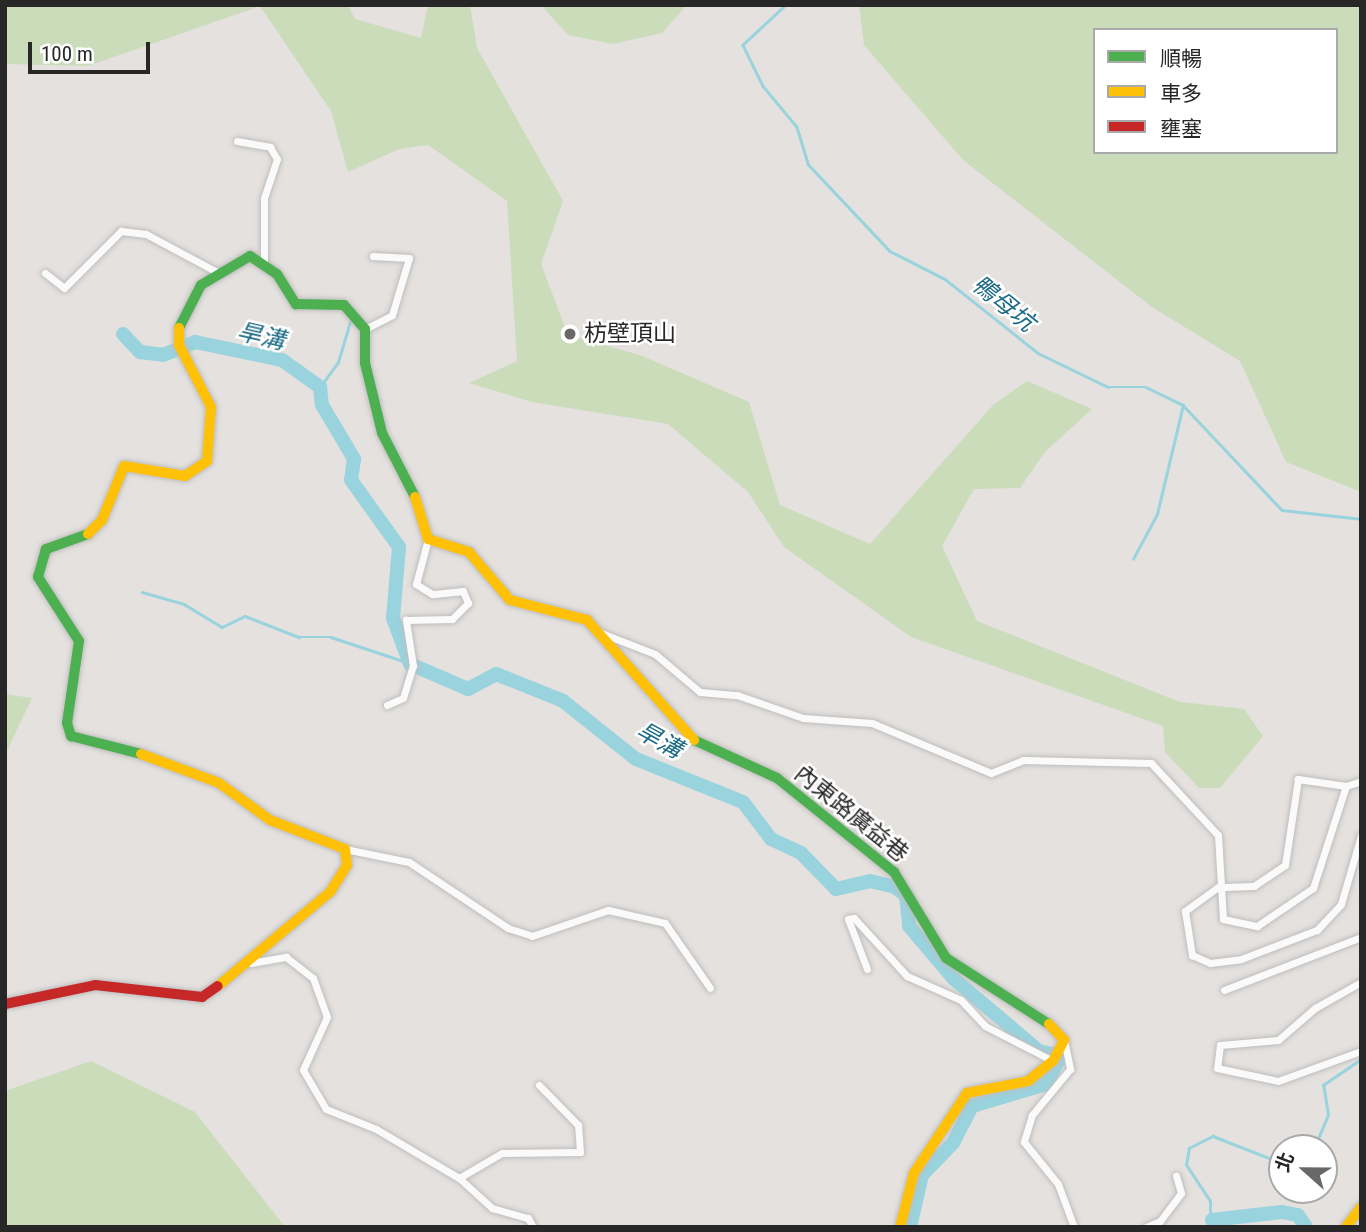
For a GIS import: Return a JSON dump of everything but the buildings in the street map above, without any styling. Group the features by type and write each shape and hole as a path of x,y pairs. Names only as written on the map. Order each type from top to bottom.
{"street":[{"path":"237,141 270,148 277,159 264,198 264,261"},
{"path":"45,273 64,288 121,231 146,234 217,272"},
{"path":"387,705 403,698 413,666 406,620 452,620 468,603 463,591 432,594 416,584 428,539 414,493 382,433 377,392 365,363 365,329 344,304 317,309 296,304 264,261 250,256 217,272 201,285 179,328 178,345 206,387 211,407 206,461 185,476 124,466 91,533 54,543 39,558 38,577 79,642 68,729 79,741 129,749 219,783 270,820 318,832 345,849 409,862 508,928 532,936 608,911 666,923 710,988"},
{"path":"365,329 392,315 409,258 373,256"},
{"name":"內東路廣益巷","path":"428,539 469,552 493,587 510,600 575,615 600,633 697,744 777,778 894,872 946,958 1049,1023 1064,1040"},
{"name":"內東路廣益巷","path":"600,633 655,653 700,692 737,695 803,718 872,723 991,773 1023,760 1151,762 1218,835 1218,887"},
{"path":"1361,782 1346,786 1298,779 1285,865 1254,886 1218,887 1185,911 1192,955 1210,963 1241,958 1317,930 1341,904 1361,835"},
{"path":"1218,887 1223,919 1257,926 1313,888 1346,786"},
{"path":"5,1004 39,992 95,985 202,997 251,963 292,919 340,883 345,849"},
{"path":"867,969 848,919 854,918 907,976 961,1000 985,1026 1052,1061"},
{"path":"1224,990 1361,937"},
{"path":"251,963 286,957 313,978 327,1017 303,1070 326,1109 376,1129 459,1178 492,1208 528,1218 533,1227"},
{"path":"1361,982 1315,1007 1278,1040 1220,1045 1217,1068 1278,1081 1361,1051"},
{"path":"900,1227 914,1173 967,1093 983,1085 1028,1081 1052,1061 1064,1040"},
{"path":"1064,1040 1070,1069 1032,1115 1024,1142 1058,1184 1074,1227"},
{"path":"459,1178 502,1153 580,1152 578,1125 539,1085"},
{"path":"1146,1227 1160,1221 1181,1193 1176,1177"},
{"path":"1346,1227 1361,1207"}],"green space":[{"path":"5,5 348,5 355,19 421,38 428,5 470,5 477,48 563,201 541,264 568,335 640,355 749,402 780,505 870,544 993,405 1027,381 1092,409 1045,452 1020,488 974,489 942,546 977,621 1180,702 1244,709 1263,736 1220,788 1199,788 1165,752 1163,726 911,637 784,547 748,492 668,424 532,402 469,383 517,361 507,201 428,145 399,149 348,172 331,111 260,6 88,66 5,64"},
{"path":"541,5 687,5 662,33 613,44 568,35"},
{"path":"859,5 1361,5 1361,492 1286,462 1240,361 1152,307 963,160 864,45"},
{"path":"5,694 32,698 5,755"},
{"path":"91,1061 195,1112 285,1227 5,1227 5,1091"}],"waterway":[{"name":"鴨母坑","path":"786,5 743,45 763,86 797,127 808,164 890,251 945,279 1038,353 1108,387 1146,387 1183,405 1282,510 1361,519"},
{"path":"320,387 338,362 350,322"},
{"name":"旱溝","path":"123,334 140,352 163,355 195,342 282,360 320,387 322,405 354,459 351,480 399,547 393,618 410,664 468,689 496,674 563,701 636,759 743,802 771,839 801,853 836,889 870,881 895,887 906,895 909,926 954,979 1039,1051 1061,1056 1046,1084 972,1106 953,1143 922,1175 910,1227"},
{"path":"1133,559 1157,514 1183,405"},
{"path":"142,592 184,604 222,627 245,616 299,637 331,637 409,663"},
{"path":"1320,1134 1328,1115 1323,1085 1361,1059"},
{"path":"1210,1227 1210,1201 1186,1165 1189,1148 1213,1136 1268,1158"},
{"path":"1212,1220 1282,1212 1298,1215 1306,1227"}],"traffic: fast":[{"path":"179,328 201,285 250,256 277,274 296,304 344,305 365,329 365,363 382,433 415,497"},
{"path":"88,534 46,549 38,577 79,641 67,723 71,736 141,754"},
{"path":"694,740 777,778 894,872 946,958 1049,1024"}],"traffic: slow":[{"path":"88,534 102,520 124,466 185,476 207,461 211,407 179,345 179,328"},
{"path":"415,497 428,539 469,552 510,600 587,620 694,740"},
{"path":"141,754 219,783 270,820 345,849 347,865 330,892 218,986"},
{"path":"900,1227 914,1173 967,1093 1028,1081 1053,1061 1064,1040 1049,1024"},
{"path":"1346,1227 1361,1207"}],"traffic: jam":[{"path":"5,1004 95,985 202,997 218,986"}],"place":[{"name":"枋壁頂山","path":"570,334"}]}
